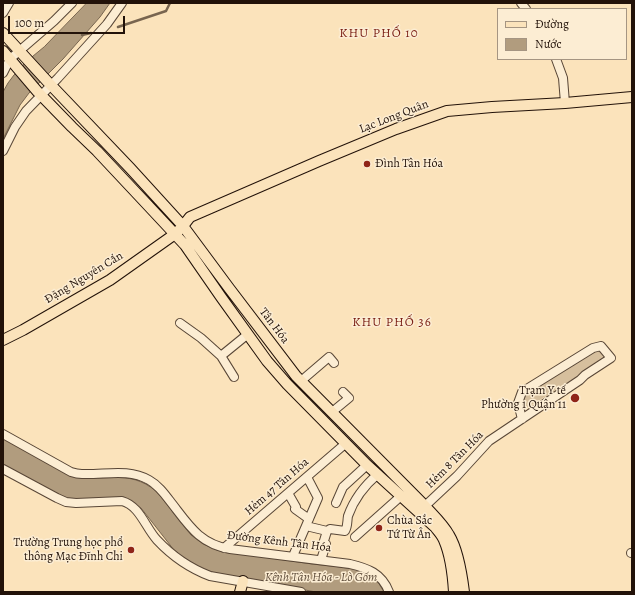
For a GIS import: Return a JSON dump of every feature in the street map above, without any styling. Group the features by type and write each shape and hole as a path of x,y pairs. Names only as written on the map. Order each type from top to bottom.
{"main road":[{"name":"Tân Hóa","path":"3,33 184,226 296,376 442,525 449,535 456,554 464,592"},
{"path":"3,51 39,93 97,151 185,245 267,361 287,384 345,444 435,527 443,539 450,563 454,592"},
{"name":"Lạc Long Quân","path":"175,234 184,226 190,217 396,129 447,111 632,97"},
{"name":"Đặng Nguyên Cẩn","path":"3,340 110,280 175,234"},
{"path":"435,527 448,583 447,592"},
{"path":"240,592 243,581"}],"street":[{"path":"3,13 9,3"},
{"path":"3,73 12,62 22,54 72,3"},
{"path":"3,151 18,122 39,93 107,24 122,3"},
{"path":"556,60 563,78 565,103"},
{"path":"180,323 201,338 221,356 234,377"},
{"path":"221,356 248,334"},
{"name":"Hẻm 8 Tân Hóa","path":"425,506 457,476 490,441 611,358 601,346 593,348 522,392 518,403 522,419"},
{"path":"301,381 329,357 334,364"},
{"path":"332,412 349,398 343,392"},
{"name":"Đường Kênh Tân Hóa","path":"3,434 71,472 81,474 126,473 138,475 150,480 162,490 195,532 205,541 224,548 293,556 363,567 375,573 382,580 389,592"},
{"name":"Hẻm 47 Tân Hóa","path":"224,548 345,444"},
{"path":"336,503 343,487 367,465"},
{"path":"3,469 66,502 122,501 128,503 140,515 155,538 174,556 186,565 210,576 301,592"},
{"path":"288,493 296,507 295,509 307,523 327,531 330,529 344,531 347,527 348,516 356,500 366,484 378,474"},
{"path":"293,556 318,498 307,477"},
{"path":"355,537 401,496"},
{"path":"321,560 326,544 323,544 327,531"}],"shaded area":[{"path":"601,350 607,358 522,411 521,402 524,394 591,352"}],"water":[{"path":"87,3 110,3 100,17 63,59 29,93 20,105 3,139 3,92 8,83 27,61 44,47"},
{"name":"Kênh Tân Hóa - Lò Gốm","path":"3,438 69,475 81,478 124,478 146,484 157,492 191,535 203,544 217,550 364,571 378,582 384,592 316,592 218,574 199,568 190,564 174,550 141,508 132,502 78,502 55,494 3,464"}],"waterway":[{"path":"118,27 166,11 170,3"},
{"path":"82,35 91,33"}],"place":[{"name":"Đình Tân Hóa","path":"367,164"},
{"name":"Trạm Y tế Phường 1 Quận 11","path":"575,398"},
{"name":"Chùa Sắc Tứ Từ Ân","path":"379,528"},
{"name":"Trường Trung học phổ thông Mạc Đĩnh Chi","path":"131,550"}],"district":[{"name":"KHU PHỐ 10","path":"379,34"},
{"name":"KHU PHỐ 36","path":"392,323"}]}
